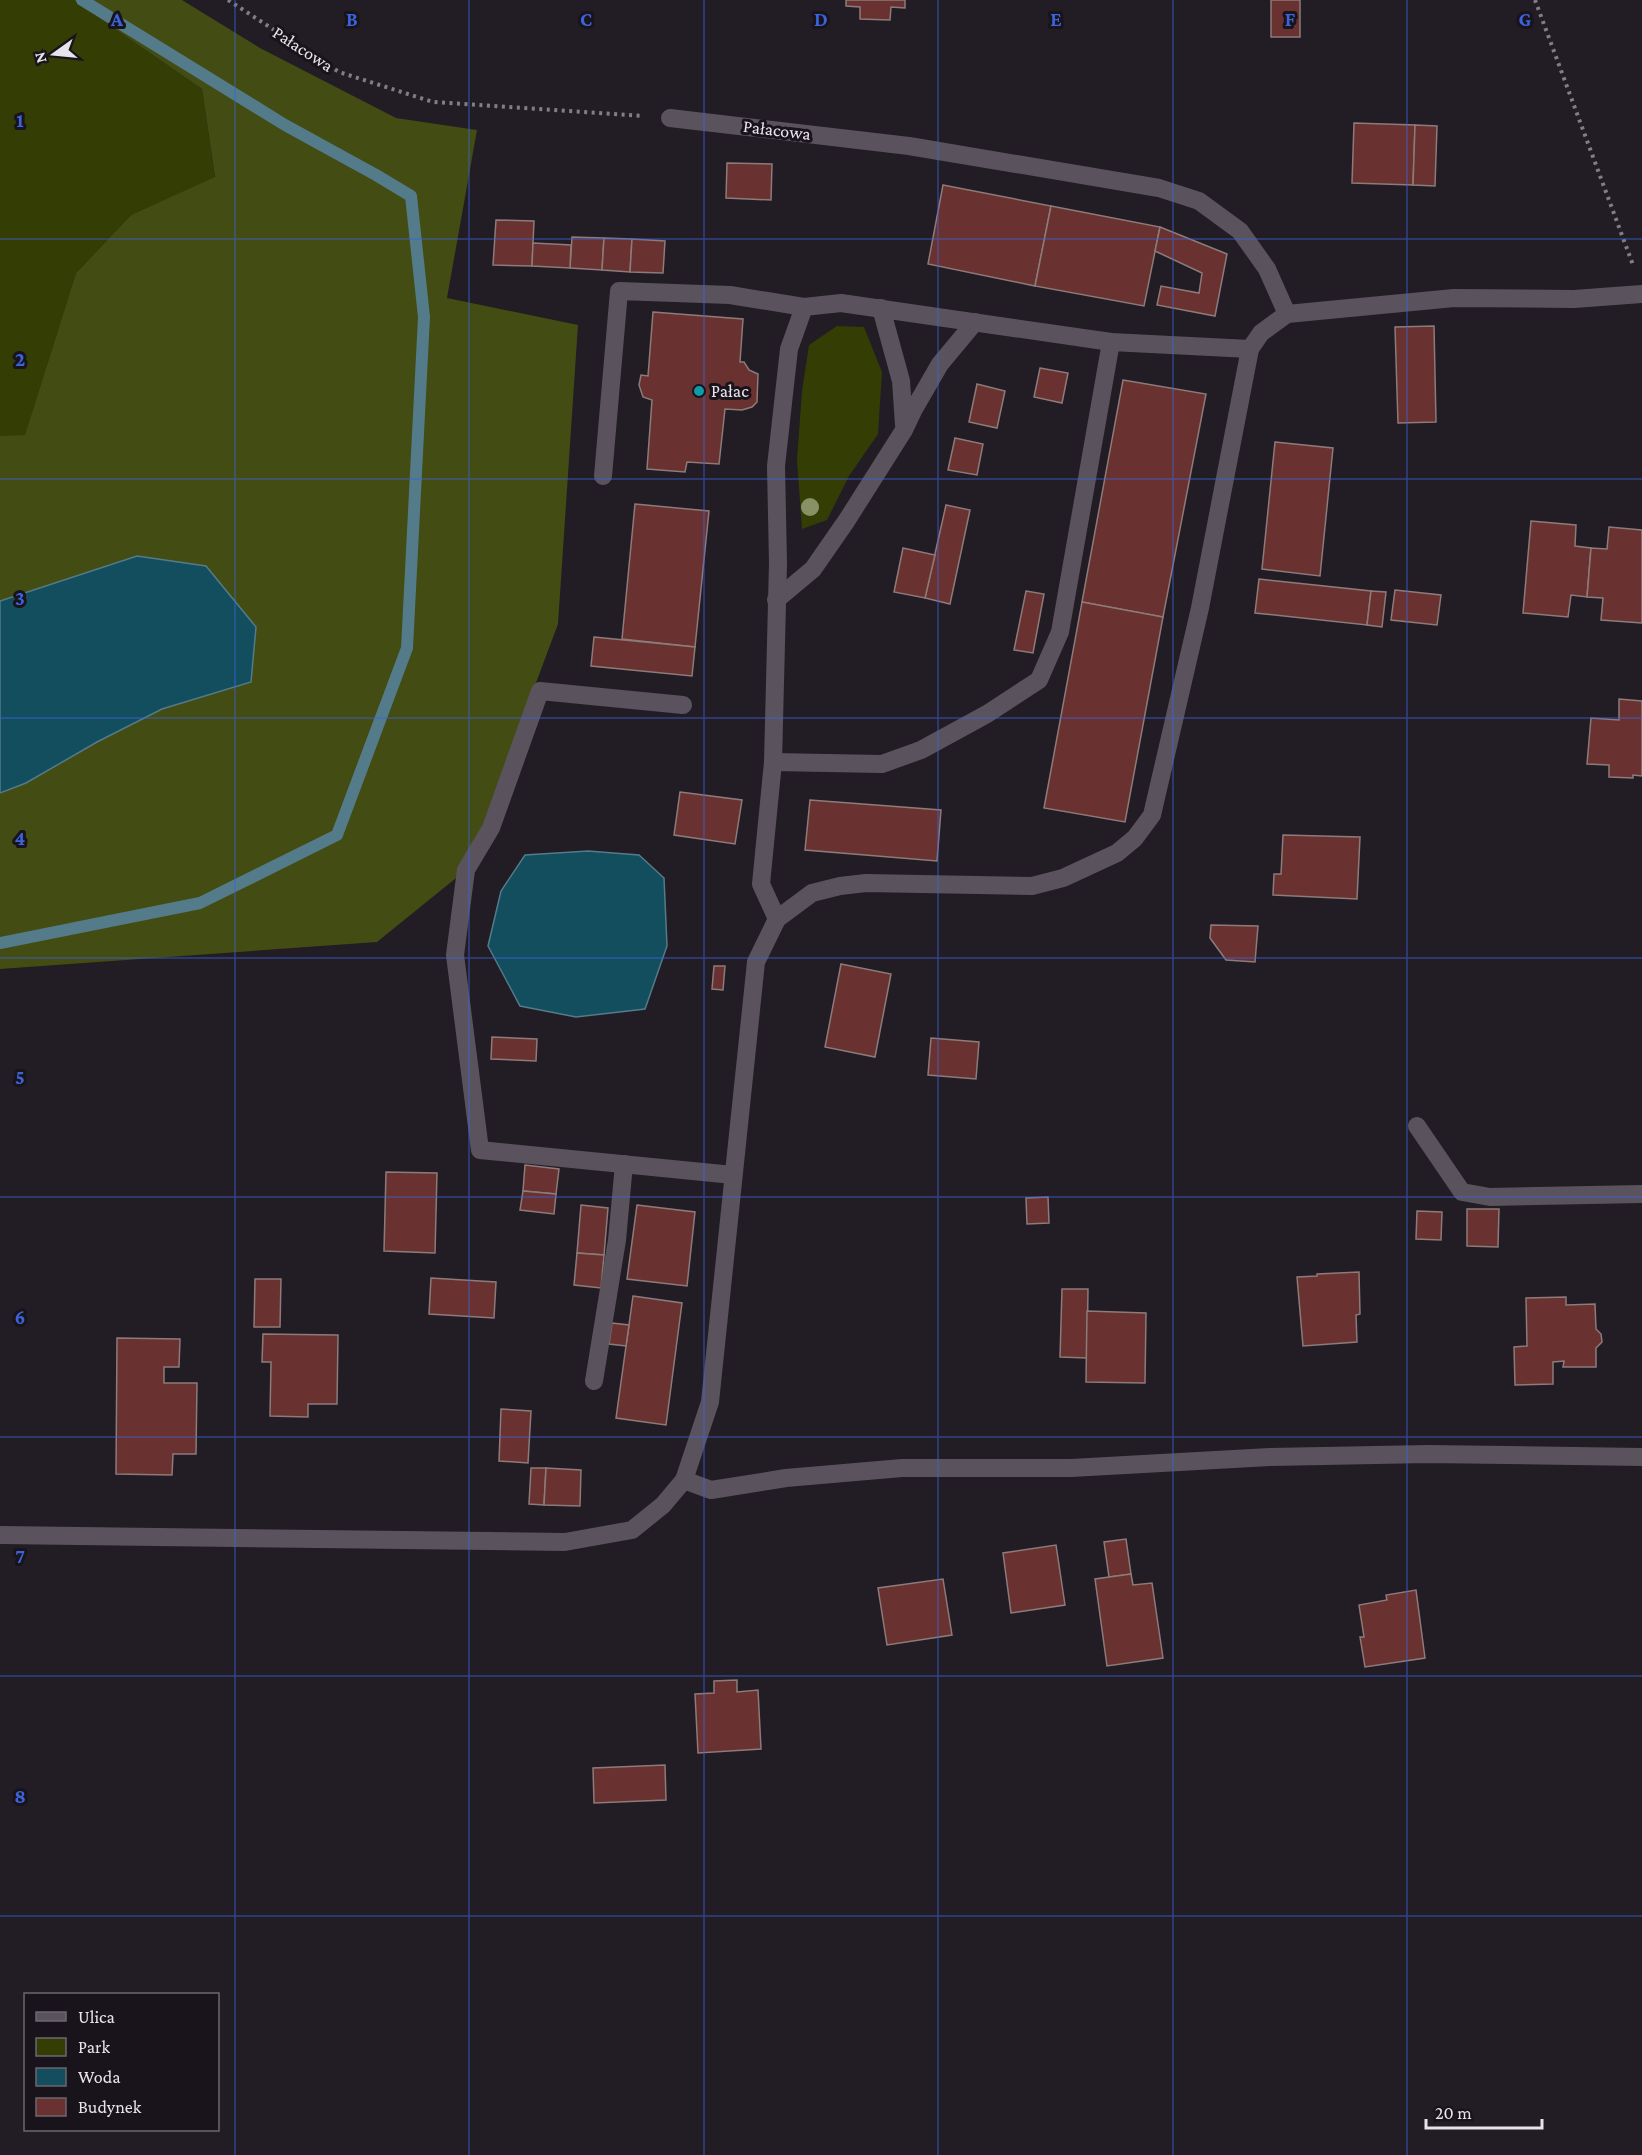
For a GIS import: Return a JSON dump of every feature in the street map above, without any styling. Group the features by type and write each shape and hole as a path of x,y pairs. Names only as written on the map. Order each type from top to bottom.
{"street":[{"name":"Pałacowa","path":"670,118 909,146 1159,188 1199,201 1240,231 1268,269 1287,314"},
{"path":"603,476 619,291 730,295 804,307 841,303 1111,342 1250,349"},
{"path":"0,1534 565,1542 632,1530 663,1505 684,1480 710,1402 756,962 777,919 812,893 840,885 866,883 1032,886 1063,878 1085,869 1116,854 1135,838 1152,815 1200,608 1250,349 1261,333 1287,314 1454,298 1574,299 1642,294"},
{"path":"777,919 761,884 772,762 778,563 776,465 789,349 804,307"},
{"path":"881,308 901,381 904,430"},
{"path":"776,600 813,568 869,487 904,430 940,364 975,322"},
{"path":"772,762 882,764 921,750 987,714 1039,680 1060,632 1111,342"},
{"path":"684,705 540,692 491,828 466,870 455,955 480,1150 734,1175"},
{"path":"1417,1126 1462,1192 1490,1197 1642,1194"},
{"path":"594,1381 617,1240 624,1164"},
{"path":"684,1480 711,1490 786,1478 902,1468 1071,1467 1270,1457 1428,1454 1642,1457"}],"path":[{"name":"Pałacowa","path":"228,0 339,72 433,102 670,118"},
{"path":"1535,0 1634,265"}],"green space":[{"path":"0,0 73,0 202,89 215,178 131,215 76,273 25,436 0,436"},
{"path":"73,0 182,0 260,48 396,118 477,130 447,298 578,325 558,624 466,870 377,942 0,969 0,793 26,783 97,742 162,709 251,682 32,591 0,601 0,436 25,435 76,273 131,215 215,177 202,89"},
{"path":"837,326 864,327 882,372 878,434 849,476 827,520 802,529 797,460 802,391 809,345"}],"water":[{"path":"137,556 206,566 256,627 251,682 162,709 97,742 26,783 0,793 0,601"},
{"path":"588,851 639,855 664,878 667,946 645,1009 576,1017 520,1006 488,946 501,891 525,855"}],"building":[{"path":"846,0 905,0 905,8 891,7 890,20 860,19 860,7 846,6"},
{"path":"1271,0 1300,0 1300,37 1271,37"},
{"path":"1354,123 1415,125 1413,185 1352,183"},
{"path":"1415,125 1437,126 1435,186 1413,185"},
{"path":"727,163 772,164 771,200 726,198"},
{"path":"943,185 1051,206 1035,286 928,264"},
{"path":"1051,206 1160,227 1144,306 1035,286"},
{"path":"496,220 534,221 532,266 493,265"},
{"path":"1160,227 1227,254 1215,316 1157,305 1161,286 1199,293 1202,273 1155,251"},
{"path":"572,237 604,238 602,270 570,268"},
{"path":"604,238 632,239 630,272 602,270"},
{"path":"632,239 665,241 663,273 630,272"},
{"path":"533,243 571,245 570,268 532,266"},
{"name":"Pałac","path":"653,312 743,319 740,362 744,362 749,370 758,374 757,402 752,407 742,410 725,409 719,464 687,462 685,472 647,469 652,400 643,397 639,385 641,375 648,376"},
{"path":"1434,326 1436,422 1398,423 1395,327"},
{"path":"1040,368 1068,373 1062,403 1034,397"},
{"path":"1123,380 1206,394 1163,617 1082,602"},
{"path":"977,384 1005,391 997,428 969,422"},
{"path":"955,438 983,444 977,475 948,470"},
{"path":"1275,442 1333,448 1320,576 1262,569"},
{"path":"635,504 709,511 695,647 622,639"},
{"path":"946,505 970,510 950,604 925,598"},
{"path":"1531,521 1576,525 1575,546 1591,548 1587,597 1571,595 1568,617 1523,613"},
{"path":"1609,527 1642,530 1642,623 1601,620 1603,598 1587,597 1591,548 1607,549"},
{"path":"903,548 935,555 925,598 894,592"},
{"path":"1259,579 1371,591 1367,625 1255,613"},
{"path":"1395,590 1441,595 1437,625 1391,620"},
{"path":"1026,591 1044,594 1033,653 1014,650"},
{"path":"1371,591 1386,592 1382,627 1367,625"},
{"path":"1082,602 1163,617 1125,822 1044,808"},
{"path":"594,637 695,647 692,676 591,666"},
{"path":"1619,699 1642,701 1642,776 1609,777 1609,765 1587,764 1591,718 1619,720"},
{"path":"680,792 742,800 735,844 674,835"},
{"path":"810,800 941,810 937,861 805,850"},
{"path":"1283,835 1360,837 1357,899 1273,895 1274,874 1281,874"},
{"path":"1211,925 1258,926 1255,962 1226,960 1210,938"},
{"path":"841,964 891,974 875,1057 825,1047"},
{"path":"714,966 725,966 723,990 712,989"},
{"path":"492,1037 537,1039 536,1061 491,1059"},
{"path":"931,1038 979,1042 976,1079 928,1075"},
{"path":"525,1165 559,1169 556,1194 523,1191"},
{"path":"386,1172 437,1173 435,1253 384,1251"},
{"path":"523,1191 556,1194 554,1214 520,1210"},
{"path":"1048,1197 1049,1223 1027,1224 1026,1198"},
{"path":"581,1205 608,1208 604,1255 577,1253"},
{"path":"637,1205 695,1212 687,1286 627,1279"},
{"path":"1467,1209 1499,1209 1498,1247 1467,1246"},
{"path":"1417,1211 1442,1212 1441,1240 1416,1239"},
{"path":"577,1253 604,1255 601,1288 574,1285"},
{"path":"1359,1272 1360,1314 1356,1315 1357,1342 1303,1346 1297,1277"},
{"path":"431,1278 496,1282 494,1318 429,1314"},
{"path":"255,1279 281,1279 280,1327 254,1327"},
{"path":"1062,1289 1088,1289 1087,1358 1060,1357"},
{"path":"633,1296 682,1303 666,1425 616,1418"},
{"path":"1566,1297 1566,1305 1595,1304 1596,1329 1601,1334 1602,1342 1596,1348 1596,1367 1563,1367 1564,1361 1553,1362 1553,1384 1515,1385 1514,1347 1527,1346 1526,1298"},
{"path":"1087,1311 1146,1313 1145,1383 1086,1382"},
{"path":"612,1323 629,1325 626,1346 609,1344"},
{"path":"263,1334 338,1335 337,1404 308,1404 308,1417 270,1416 271,1362 262,1362"},
{"path":"117,1338 180,1339 179,1367 164,1367 164,1383 197,1383 196,1454 173,1454 172,1475 116,1474"},
{"path":"501,1409 531,1411 528,1463 499,1461"},
{"path":"531,1468 546,1468 544,1505 529,1504"},
{"path":"546,1468 581,1470 580,1506 544,1505"},
{"path":"1126,1539 1131,1574 1109,1577 1104,1542"},
{"path":"1056,1545 1065,1605 1011,1613 1003,1553"},
{"path":"1131,1574 1133,1585 1152,1583 1163,1658 1107,1666 1095,1579"},
{"path":"943,1579 952,1635 887,1645 878,1588"},
{"path":"1416,1590 1425,1658 1365,1667 1360,1637 1364,1637 1359,1605 1387,1600 1386,1595"},
{"path":"737,1680 737,1692 758,1690 761,1749 698,1753 695,1694 714,1693 714,1681"},
{"path":"665,1765 666,1800 594,1803 593,1768"}],"waterway":[{"path":"0,943 200,903 337,835 407,648 424,317 411,196 285,125 82,0"}],"place":[{"name":"Pałac","path":"699,391"}]}
